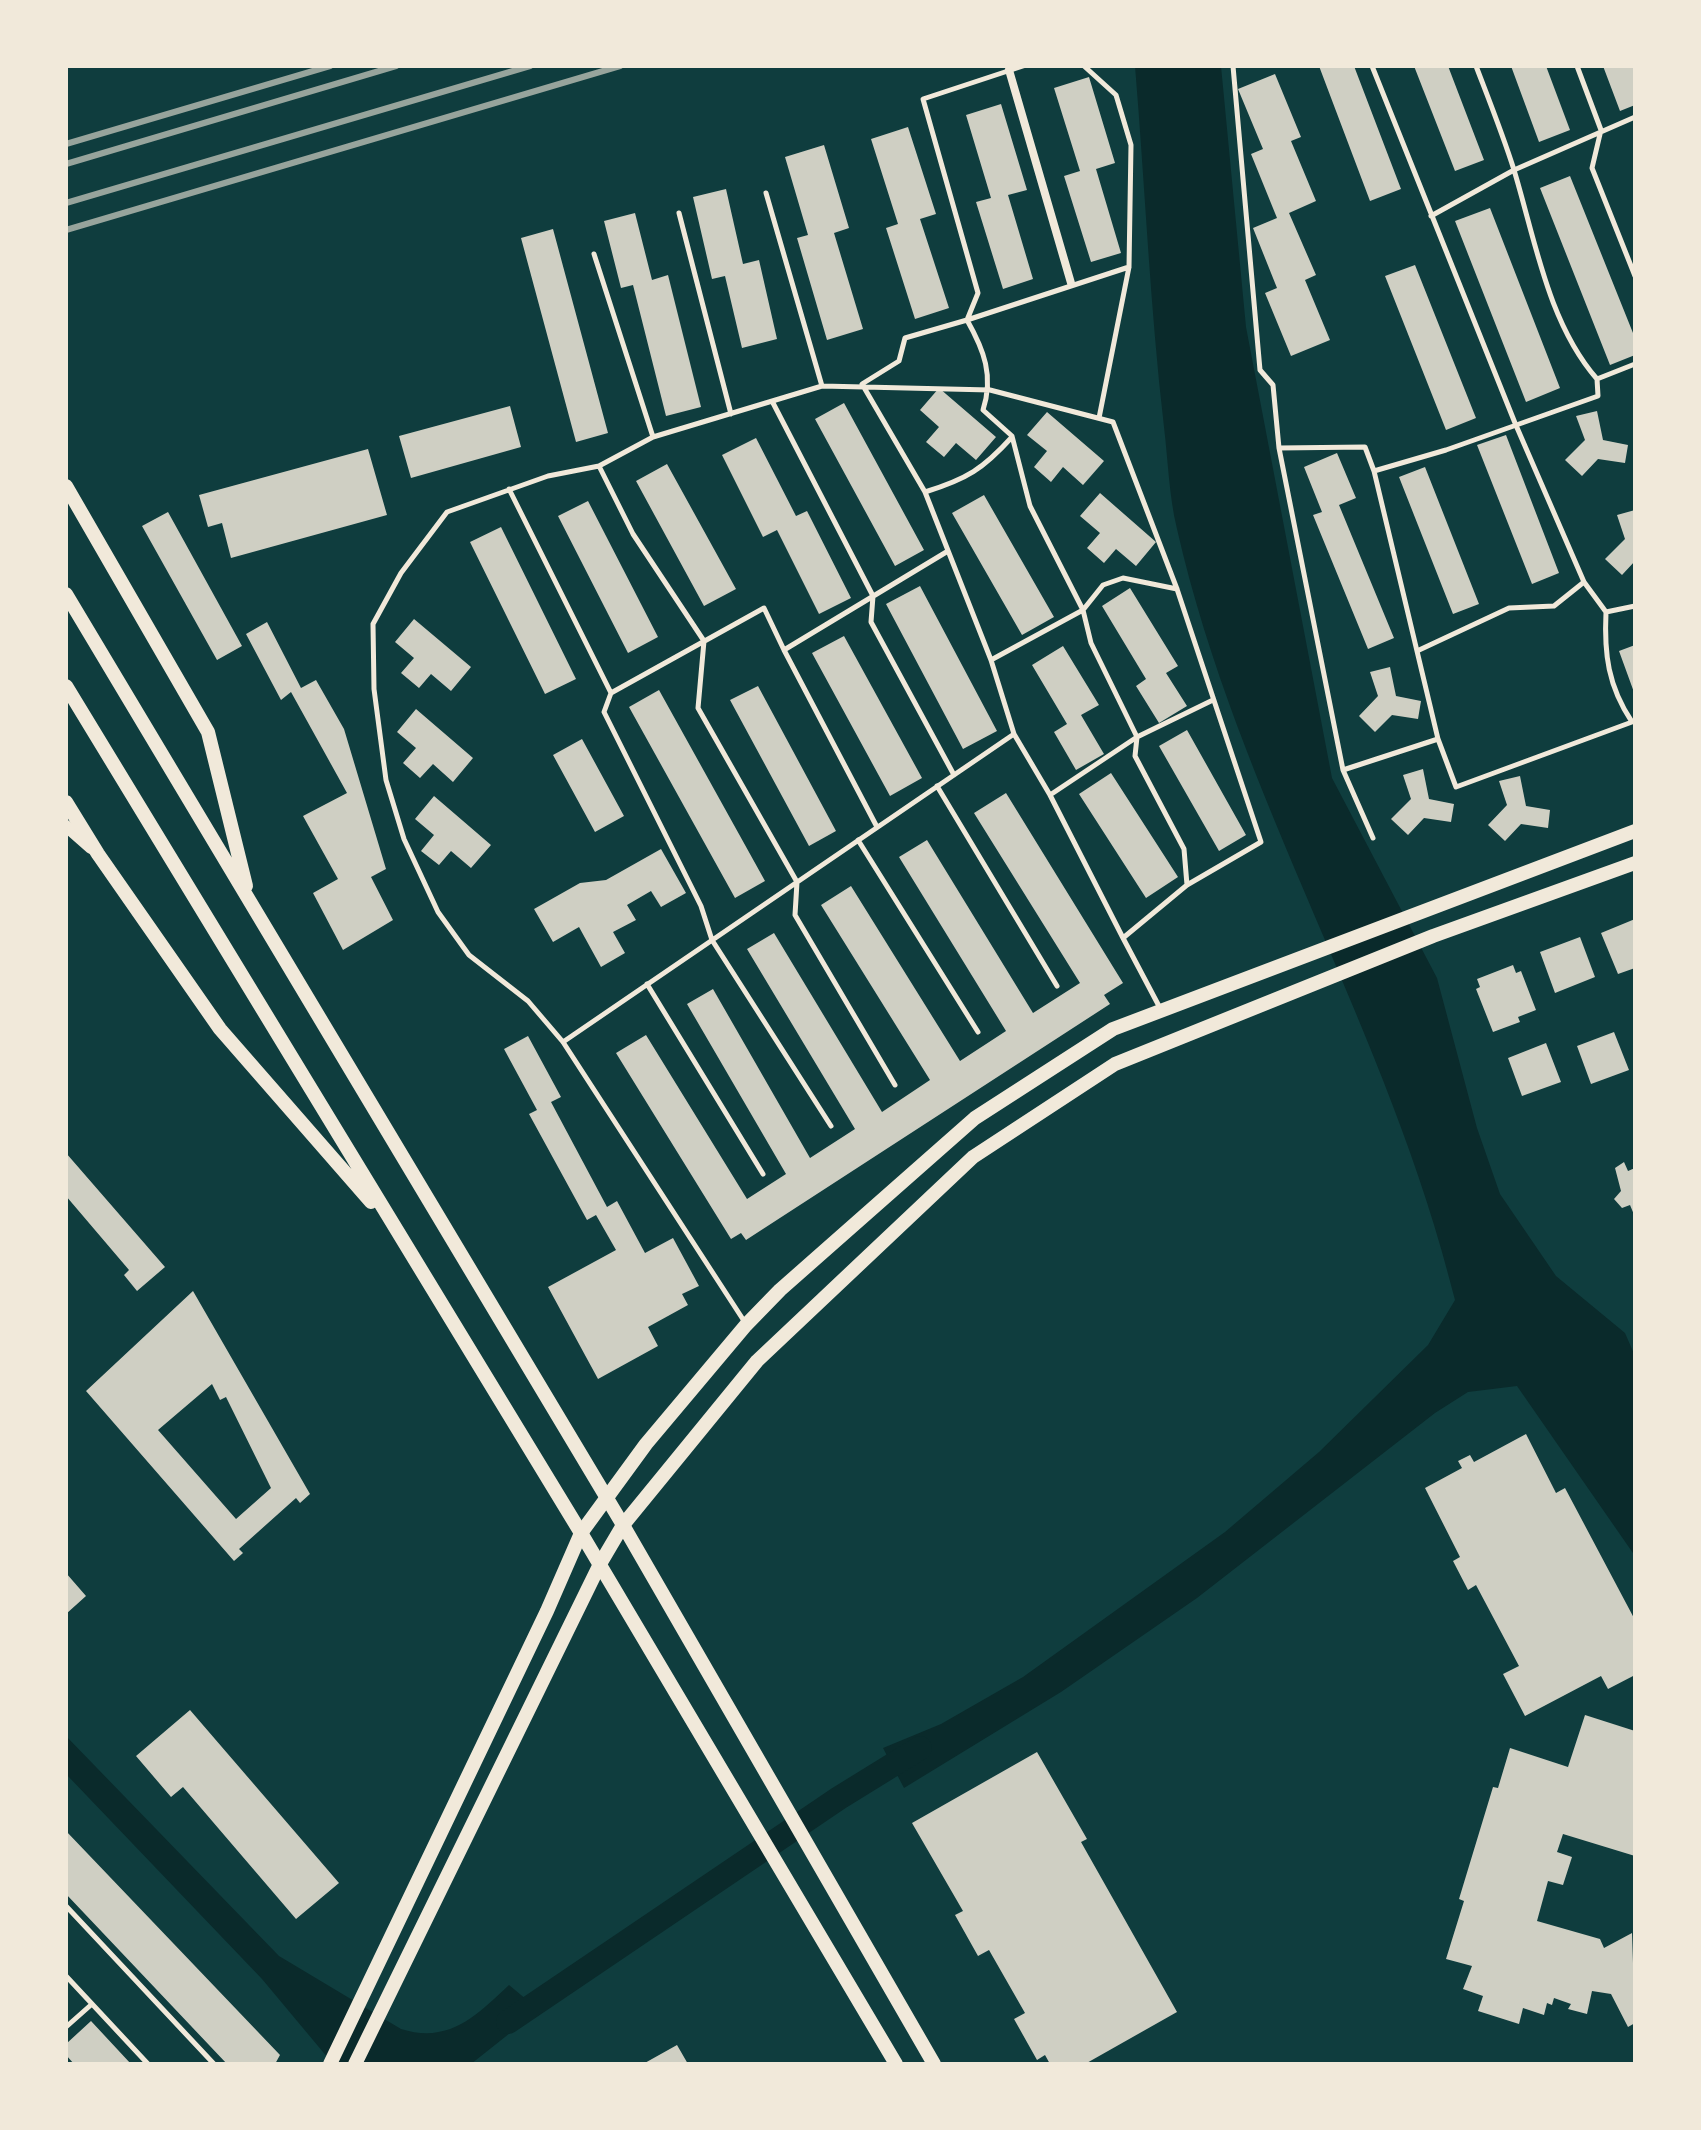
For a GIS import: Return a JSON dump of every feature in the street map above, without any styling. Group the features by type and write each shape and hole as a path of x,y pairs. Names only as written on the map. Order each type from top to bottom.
{"main road":[{"path":"66,486 208,732 250,902"},
{"path":"66,594 623,1525 934,2064"},
{"path":"66,686 600,1564 896,2064"},
{"path":"66,802 98,854 220,1029 398,1233"},
{"path":"330,2064 581,1533 746,1325 780,1290 975,1118 1113,1029 1635,831"},
{"path":"355,2064 600,1564 623,1525 757,1361 973,1157 1115,1064 1433,936 1635,863"}],"street":[{"path":"1009,70 1071,283"},
{"path":"66,826 98,854"}],"lane":[{"path":"967,320 978,293 923,99 1023,66"},
{"path":"1084,66 1116,95 1131,145 1129,267 1099,418"},
{"path":"1233,66 1260,370 1273,385 1279,448 1343,770 1373,838"},
{"path":"1279,448 1365,447 1374,471 1438,739 1456,787 1632,722 1616,698 1604,652 1606,612 1584,582 1515,423 1372,66"},
{"path":"1374,471 1446,450 1598,396 1597,379 1576,354 1531,234 1514,170 1476,66"},
{"path":"1577,66 1601,130 1592,168 1635,276"},
{"path":"1431,216 1514,170 1635,117"},
{"path":"766,193 822,386"},
{"path":"679,213 731,414"},
{"path":"594,254 653,437"},
{"path":"862,384 899,361 905,338 1129,267"},
{"path":"967,320 985,352 990,390 983,410 1012,436 1030,506 1083,610 1091,643 1137,737 1135,756 1184,849 1187,885"},
{"path":"1597,379 1635,364"},
{"path":"862,384 925,492 991,660 1014,734 1050,795 1162,1011"},
{"path":"746,1325 563,1042 528,1001 469,955 438,912 404,839 386,780 374,689 373,624 401,573 447,512 509,489 599,466 653,437 822,386 862,384 990,390 1113,422 1177,589 1261,842 1187,885 1123,938"},
{"path":"772,401 873,596 871,622 954,775"},
{"path":"925,492 964,480 988,464 1012,436"},
{"path":"599,466 633,534 704,641 698,708 797,882 795,915 895,1085"},
{"path":"509,489 611,693"},
{"path":"784,650 948,551"},
{"path":"991,660 1083,610 1103,585 1123,578 1177,589"},
{"path":"1417,651 1509,608 1554,606 1584,582"},
{"path":"1606,612 1635,606"},
{"path":"831,1126 712,940 701,906 604,712 611,693 764,608 877,827"},
{"path":"1050,795 1137,737 1213,700"},
{"path":"563,1042 1014,734"},
{"path":"1343,770 1438,739"},
{"path":"937,786 1057,986"},
{"path":"858,840 978,1032"},
{"path":"647,984 763,1174"},
{"path":"66,1906 214,2064"},
{"path":"66,1976 148,2064"},
{"path":"66,2027 92,2004"}],"water":[{"path":"1135,66 1221,66 1246,327 1332,778 1437,978 1477,1128 1500,1194 1556,1276 1625,1333 1635,1356 1635,1556 1517,1386 1468,1392 1435,1413 1197,1598 1061,1692 904,1788 883,1748 941,1724 1023,1677 1225,1532 1319,1452 1428,1345 1455,1300 1427,1201 1393,1105 1237,725 1204,628 1177,529 1170,491 1155,337"},
{"path":"66,1736 279,1956 401,2029 418,2033 448,2030 473,2016 509,1985 539,2010 471,2064 333,2064 262,1979 66,1774"}],"building":[{"path":"1319,66 1354,66 1401,189 1370,201"},
{"path":"1414,66 1448,66 1484,160 1455,171"},
{"path":"1511,66 1546,66 1570,130 1539,142"},
{"path":"1603,66 1635,66 1635,105 1620,111"},
{"path":"1275,74 1301,137 1291,141 1316,201 1289,213 1316,275 1305,280 1330,340 1291,356 1265,293 1277,288 1253,228 1277,218 1251,154 1263,149 1238,89"},
{"path":"1089,77 1115,163 1096,169 1121,253 1091,262 1064,176 1080,171 1054,88"},
{"path":"1001,104 1027,190 1008,195 1033,279 1003,289 976,202 991,198 966,115"},
{"path":"908,127 936,214 920,219 949,308 915,319 886,228 898,224 871,139"},
{"path":"824,145 849,228 834,233 863,329 827,340 797,238 808,235 785,157"},
{"path":"1570,176 1635,338 1635,355 1610,365 1540,188"},
{"path":"726,189 743,264 759,260 777,339 742,348 725,276 712,279 693,197"},
{"path":"1490,208 1560,388 1526,402 1455,221"},
{"path":"635,213 652,280 668,275 701,407 666,416 633,285 621,288 604,221"},
{"path":"553,229 608,433 576,442 521,238"},
{"path":"1415,265 1476,418 1446,430 1385,276"},
{"path":"939,388 996,437 976,460 956,443 944,457 926,442 939,427 920,410"},
{"path":"844,403 924,550 895,566 815,419"},
{"path":"510,406 521,447 411,478 399,436"},
{"path":"1597,411 1603,440 1628,445 1625,463 1598,459 1582,476 1565,460 1585,440 1576,416"},
{"path":"1047,412 1104,461 1083,485 1063,467 1051,482 1034,467 1047,451 1027,435"},
{"path":"1506,435 1559,573 1532,584 1477,445"},
{"path":"756,438 796,516 807,511 851,598 819,614 777,530 763,537 722,455"},
{"path":"368,449 387,515 231,558 222,523 208,527 199,495"},
{"path":"1337,453 1356,498 1339,505 1394,638 1368,649 1313,515 1322,512 1304,467"},
{"path":"667,464 736,589 704,606 636,481"},
{"path":"1425,467 1479,604 1453,614 1399,477"},
{"path":"1100,493 1156,542 1136,566 1116,549 1104,563 1087,548 1100,533 1080,516"},
{"path":"984,495 1054,617 1022,635 952,513"},
{"path":"588,501 658,637 628,653 558,516"},
{"path":"1635,510 1635,561 1622,575 1605,559 1625,539 1617,515"},
{"path":"168,512 242,646 217,660 142,526"},
{"path":"501,527 576,679 545,694 470,542"},
{"path":"920,586 997,731 963,749 886,604"},
{"path":"1130,588 1178,666 1166,673 1187,706 1159,723 1136,686 1146,679 1102,606"},
{"path":"414,619 471,667 451,691 431,674 419,688 401,673 414,658 395,642"},
{"path":"267,622 301,688 316,680 344,729 386,869 371,877 393,920 343,950 313,893 338,879 303,816 347,793 291,692 281,700 246,634"},
{"path":"844,636 922,778 890,796 812,653"},
{"path":"1635,645 1635,695 1619,651"},
{"path":"1063,646 1099,705 1081,715 1104,754 1076,770 1054,732 1067,724 1032,665"},
{"path":"1390,667 1396,696 1421,701 1418,719 1392,715 1375,732 1359,716 1378,696 1370,672"},
{"path":"758,686 836,831 809,846 730,700"},
{"path":"659,690 765,881 735,898 629,707"},
{"path":"416,709 473,758 453,782 433,764 420,778 403,763 416,748 397,732"},
{"path":"1187,730 1246,835 1219,851 1159,746"},
{"path":"582,739 624,816 595,832 553,755"},
{"path":"1423,769 1429,799 1454,804 1451,822 1424,818 1408,835 1391,819 1411,799 1403,775"},
{"path":"1111,773 1178,877 1146,898 1079,794"},
{"path":"1520,776 1526,806 1550,810 1548,828 1521,824 1505,841 1488,825 1507,805 1499,781"},
{"path":"1006,793 1123,983 1104,995 1110,1004 746,1240 741,1233 731,1239 616,1053 646,1035 747,1199 786,1174 687,1004 713,989 810,1158 855,1129 747,949 774,933 882,1112 930,1080 821,905 851,886 960,1061 1006,1031 899,857 927,840 1033,1013 1080,983 974,813"},
{"path":"434,796 491,845 471,868 451,851 439,865 421,851 434,835 415,819"},
{"path":"661,849 686,893 661,907 651,891 627,905 636,920 613,932 625,953 601,967 579,927 553,942 534,909 580,883 606,880"},
{"path":"1635,919 1635,968 1618,974 1601,933"},
{"path":"1580,937 1595,977 1555,993 1540,952"},
{"path":"1513,965 1516,973 1521,971 1536,1010 1518,1017 1520,1022 1493,1032 1476,989 1480,987 1477,979"},
{"path":"1614,1032 1629,1070 1591,1084 1577,1046"},
{"path":"528,1036 561,1097 551,1102 607,1207 617,1201 645,1253 673,1238 699,1286 682,1294 688,1305 648,1327 658,1346 598,1379 548,1287 616,1250 596,1215 587,1220 529,1114 537,1110 504,1049"},
{"path":"1546,1043 1561,1082 1522,1096 1508,1058"},
{"path":"66,1153 165,1267 137,1291 124,1275 129,1270 66,1196"},
{"path":"1624,1162 1628,1171 1635,1168 1635,1217 1630,1205 1622,1208 1614,1199 1621,1191 1615,1168"},
{"path":"193,1291 310,1494 300,1503 296,1498 239,1549 243,1553 234,1561 86,1391","holes":["212,1384 220,1400 226,1397 271,1488 236,1519 158,1430"]},
{"path":"1526,1434 1556,1493 1565,1488 1635,1620 1635,1675 1608,1689 1601,1676 1525,1716 1503,1674 1519,1666 1476,1585 1468,1590 1453,1561 1460,1557 1425,1488 1462,1468 1458,1461 1470,1455 1474,1462"},
{"path":"66,1573 86,1596 66,1614"},
{"path":"190,1710 339,1883 296,1919 183,1787 171,1797 136,1756"},
{"path":"1585,1715 1635,1731 1635,1856 1563,1834 1557,1852 1572,1857 1563,1885 1548,1881 1537,1921 1600,1939 1604,1948 1632,1933 1635,2023 1628,2027 1611,1994 1592,1991 1587,2014 1568,2009 1571,2004 1554,1998 1552,2005 1547,2003 1544,2015 1523,2008 1519,2024 1478,2011 1483,1996 1463,1989 1472,1966 1446,1959 1464,1901 1459,1899 1493,1787 1498,1788 1510,1748 1568,1767"},
{"path":"1037,1752 1087,1839 1081,1842 1177,2012 1085,2064 1050,2064 1045,2055 1037,2060 1014,2019 1025,2013 989,1950 978,1956 955,1915 963,1911 912,1823"},
{"path":"66,1831 280,2055 275,2064 227,2064 66,1894"},
{"path":"91,2021 131,2064 74,2064 66,2055 66,2044"},
{"path":"677,2045 688,2064 643,2064"}],"waterway":[{"path":"508,2022 839,1798 920,1748"}],"railway":[{"path":"66,144 330,66"},
{"path":"66,164 396,66"},
{"path":"66,203 530,66"},
{"path":"66,230 620,66"}]}
